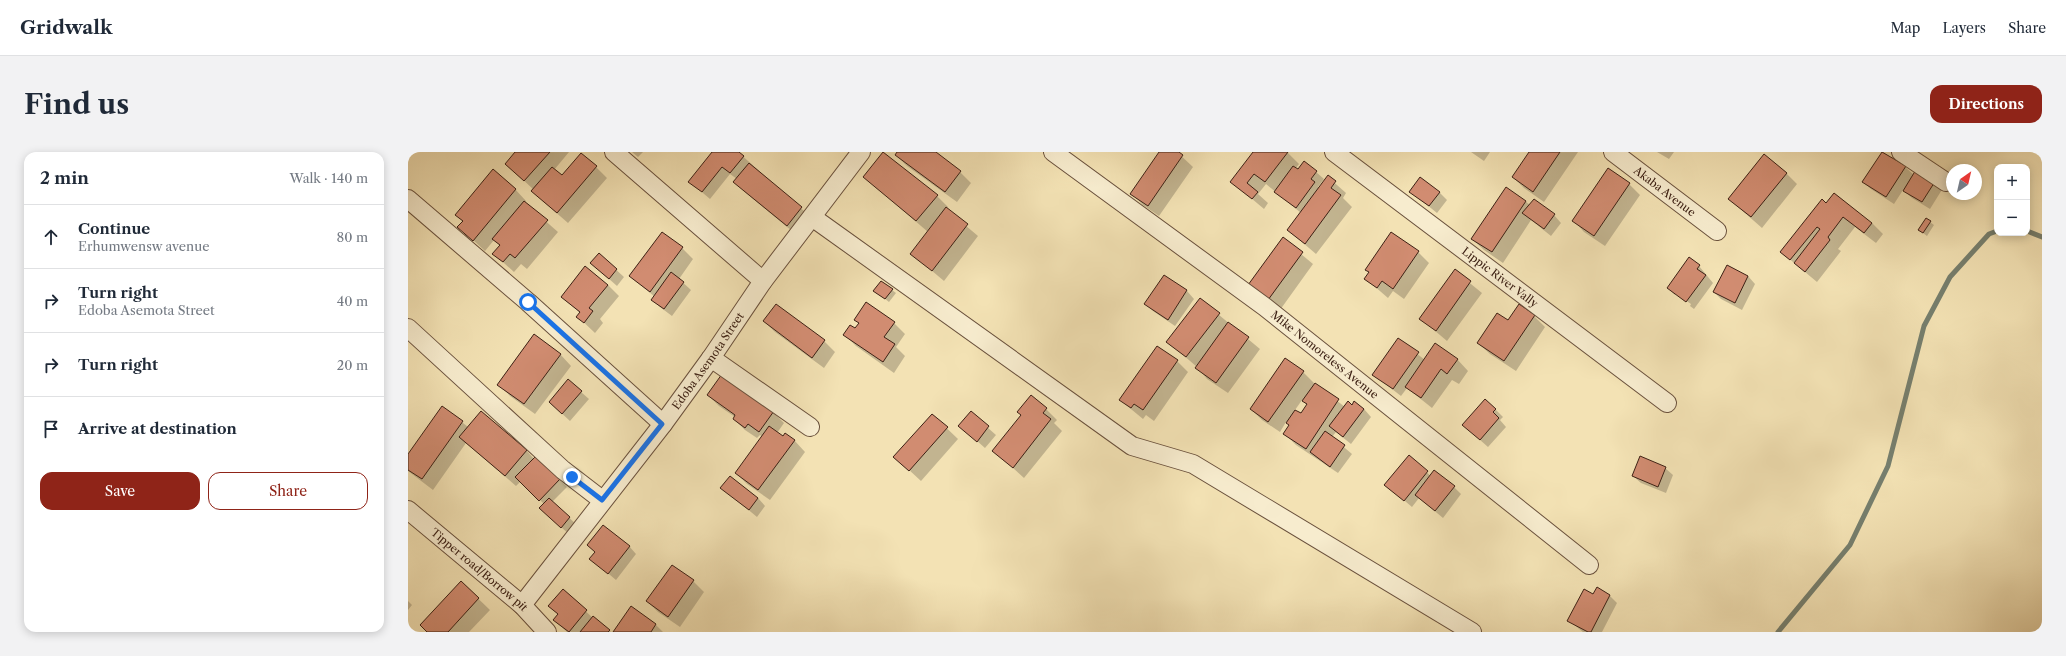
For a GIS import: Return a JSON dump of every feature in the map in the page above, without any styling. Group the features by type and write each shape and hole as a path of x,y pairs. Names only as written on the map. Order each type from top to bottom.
{"street":[{"path":"614,152 763,281"},
{"name":"Edoba Asemota Street","path":"522,605 662,424 711,358 763,281 860,152"},
{"name":"Mike Nomoreless Avenue","path":"1053,152 1265,307 1590,565"},
{"name":"Lippic River Vally","path":"1334,152 1667,403"},
{"name":"Akaba Avenue","path":"1613,152 1717,231"},
{"path":"1901,152 1946,182"},
{"path":"408,199 528,302 662,424"},
{"path":"812,216 1132,446 1192,464 1472,632"},
{"path":"408,328 563,470 602,500"},
{"path":"711,358 810,427"},
{"name":"Tipper road/Borrow pit","path":"408,510 522,605 547,632"}],"building":[{"path":"515,152 550,152 524,181 505,164"},
{"path":"712,152 739,152 744,156 730,173 722,167 702,192 688,182"},
{"path":"883,152 938,195 916,221 863,177"},
{"path":"897,152 936,152 961,171 945,192 895,155"},
{"path":"1159,152 1179,152 1183,155 1148,206 1130,194"},
{"path":"1253,152 1288,152 1265,182 1254,174 1247,183 1258,192 1252,199 1230,182"},
{"path":"1529,152 1560,152 1533,192 1512,177"},
{"path":"1882,152 1906,166 1886,197 1862,182"},
{"path":"581,153 597,166 557,213 531,191 552,167 562,175"},
{"path":"1764,154 1787,173 1751,217 1728,199"},
{"path":"1304,161 1317,171 1311,179 1315,182 1296,208 1274,192 1293,166 1298,169"},
{"path":"749,163 802,207 787,226 733,182"},
{"path":"1608,168 1630,183 1594,236 1572,221"},
{"path":"1917,168 1936,180 1922,202 1903,191"},
{"path":"493,169 516,189 473,241 457,227 463,221 455,215"},
{"path":"1328,175 1336,181 1331,188 1341,195 1305,244 1287,230"},
{"path":"1420,177 1440,192 1429,206 1409,192"},
{"path":"1506,187 1526,201 1492,252 1471,239"},
{"path":"1834,193 1872,223 1864,233 1843,217 1828,237 1830,240 1805,272 1794,263 1820,229 1817,227 1790,260 1780,252 1822,199 1826,203"},
{"path":"1534,199 1555,214 1544,229 1522,213"},
{"path":"524,201 548,220 515,258 510,254 503,262 492,254 500,245 492,239"},
{"path":"946,207 968,224 932,271 910,254"},
{"path":"1926,218 1931,221 1923,233 1918,230"},
{"path":"662,232 683,247 650,292 629,276"},
{"path":"1391,232 1419,251 1393,289 1382,281 1377,288 1364,279 1369,272 1365,270"},
{"path":"1283,237 1303,252 1268,300 1248,285"},
{"path":"599,253 617,269 609,279 590,263"},
{"path":"1689,257 1700,265 1697,269 1706,275 1686,302 1667,288"},
{"path":"1727,265 1748,276 1735,303 1713,292"},
{"path":"585,266 608,285 589,308 593,311 584,323 576,317 580,312 561,297"},
{"path":"1455,269 1471,281 1436,331 1419,319"},
{"path":"671,272 684,282 664,309 651,300"},
{"path":"1164,275 1187,290 1168,320 1144,304"},
{"path":"881,281 893,289 885,299 873,291"},
{"path":"1200,298 1220,313 1186,357 1166,342"},
{"path":"866,302 895,322 884,337 895,344 883,362 843,335 850,325 855,328 859,323 854,320"},
{"path":"776,304 825,340 812,358 763,321"},
{"path":"1519,304 1535,315 1504,361 1477,343 1497,313 1508,320"},
{"path":"1228,322 1249,337 1216,383 1195,368"},
{"path":"534,334 561,354 524,404 497,385"},
{"path":"1398,338 1419,352 1393,389 1372,375"},
{"path":"1435,343 1458,359 1447,374 1441,369 1421,398 1405,387"},
{"path":"1157,346 1178,360 1143,410 1134,404 1131,408 1119,400"},
{"path":"1285,358 1304,371 1268,422 1250,409"},
{"path":"722,374 774,411 759,432 748,424 745,428 733,419 735,415 707,395"},
{"path":"568,379 582,391 562,414 549,402"},
{"path":"1315,383 1339,399 1306,449 1283,434 1289,425 1286,423 1295,410 1301,413 1307,404 1302,401"},
{"path":"1031,395 1047,408 1043,413 1051,419 1013,468 992,451 1021,415 1017,412"},
{"path":"1485,399 1496,409 1493,412 1499,418 1480,440 1462,425"},
{"path":"1348,401 1352,405 1354,401 1364,409 1343,437 1329,426"},
{"path":"442,406 463,421 422,479 408,470 408,454"},
{"path":"481,411 527,450 505,476 459,437"},
{"path":"971,411 989,426 977,442 958,426"},
{"path":"932,414 948,427 909,471 893,457"},
{"path":"769,426 783,436 785,433 795,440 758,490 735,473"},
{"path":"1325,431 1345,445 1330,467 1310,452"},
{"path":"1409,455 1428,471 1404,501 1384,485"},
{"path":"536,456 560,479 539,501 515,477"},
{"path":"1640,456 1666,467 1658,487 1632,476"},
{"path":"1434,470 1455,486 1435,511 1415,495"},
{"path":"730,476 758,498 749,510 720,488"},
{"path":"549,498 570,517 561,528 539,508"},
{"path":"603,525 630,546 608,574 589,559 595,552 587,545"},
{"path":"672,565 694,580 668,617 646,601"},
{"path":"461,581 479,598 448,632 427,632 420,625"},
{"path":"1597,587 1610,595 1591,632 1588,632 1567,621 1584,589 1593,594"},
{"path":"563,589 587,610 569,632 553,620 558,614 548,606"},
{"path":"631,606 656,624 651,632 613,632"},
{"path":"593,616 610,630 608,632 580,632"}],"waterway":[{"path":"1778,632 1850,545 1888,466 1924,326 1950,277 1989,234 1994,232"},
{"path":"2030,232 2042,237"}],"route":[{"path":"528,302 662,424 602,500 572,477"}]}
